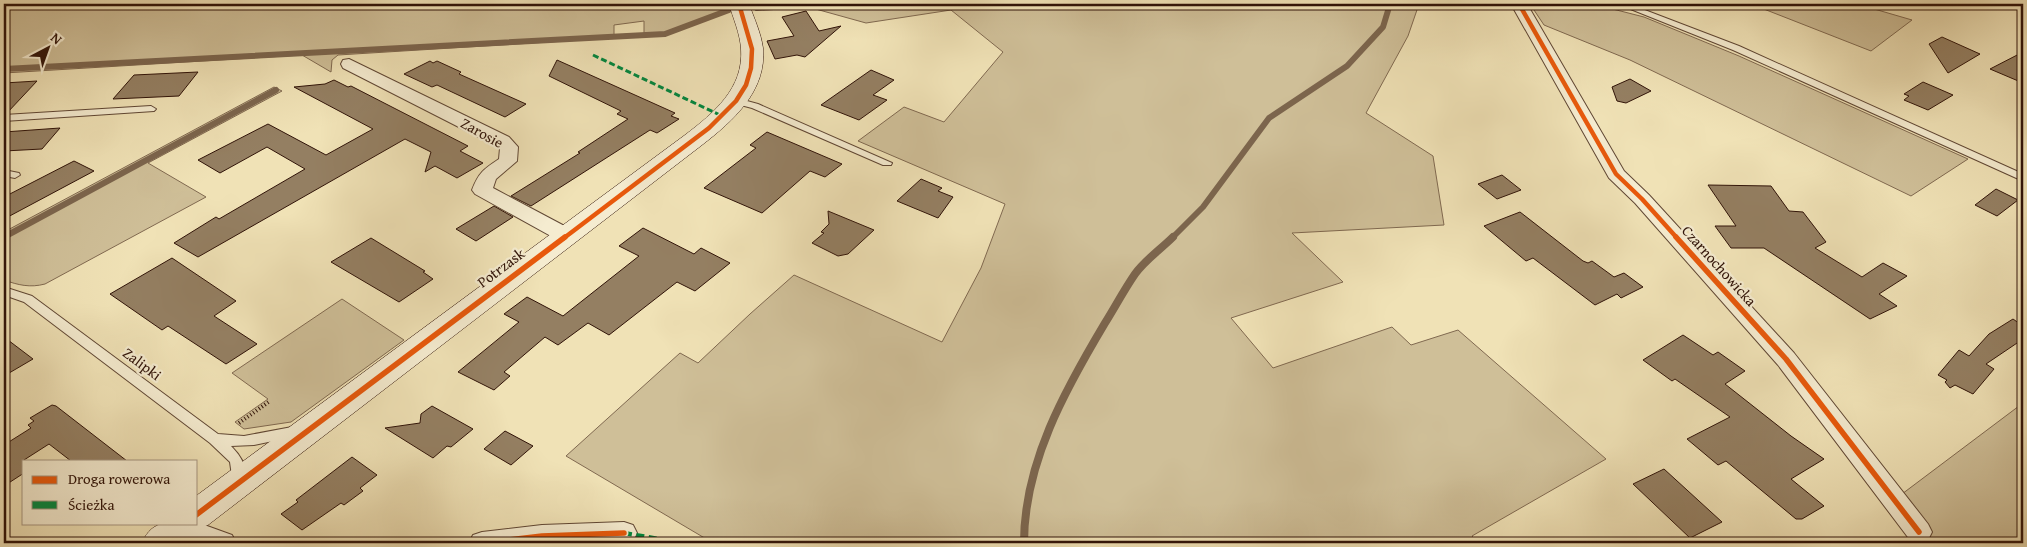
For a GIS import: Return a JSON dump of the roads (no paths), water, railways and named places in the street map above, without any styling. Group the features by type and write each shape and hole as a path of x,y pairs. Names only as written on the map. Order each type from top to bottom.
{"street":[{"name":"Potrzask","path":"198,513 664,162 722,116 736,102 750,79 752,49 739,4"},
{"name":"Czarnochowicka","path":"1519,4 1616,174 1642,199 1786,360 1922,538"},
{"name":"Zarosie","path":"350,64 502,141 509,147 508,161 487,176 482,190 565,235"},
{"path":"180,527 223,543"},
{"path":"482,543 542,536 624,533"}],"lane":[{"path":"1622,4 1736,48 2023,178"},
{"path":"736,102 755,106 887,163"},
{"path":"4,118 151,109"},
{"path":"4,173 15,176"},
{"name":"Zalipki","path":"4,290 28,299 216,439 236,460 239,474 238,483"},
{"path":"216,439 231,443 263,439 294,431 324,418"}],"waterway":[{"path":"757,8 820,4"},
{"path":"1173,237 1203,207 1269,118 1347,66 1383,27 1390,4"},
{"path":"4,69 665,34 729,10"},
{"path":"4,237 276,90"},
{"path":"1024,543 1026,513 1031,484 1039,456 1075,374 1135,274 1148,259 1173,237"}]}
